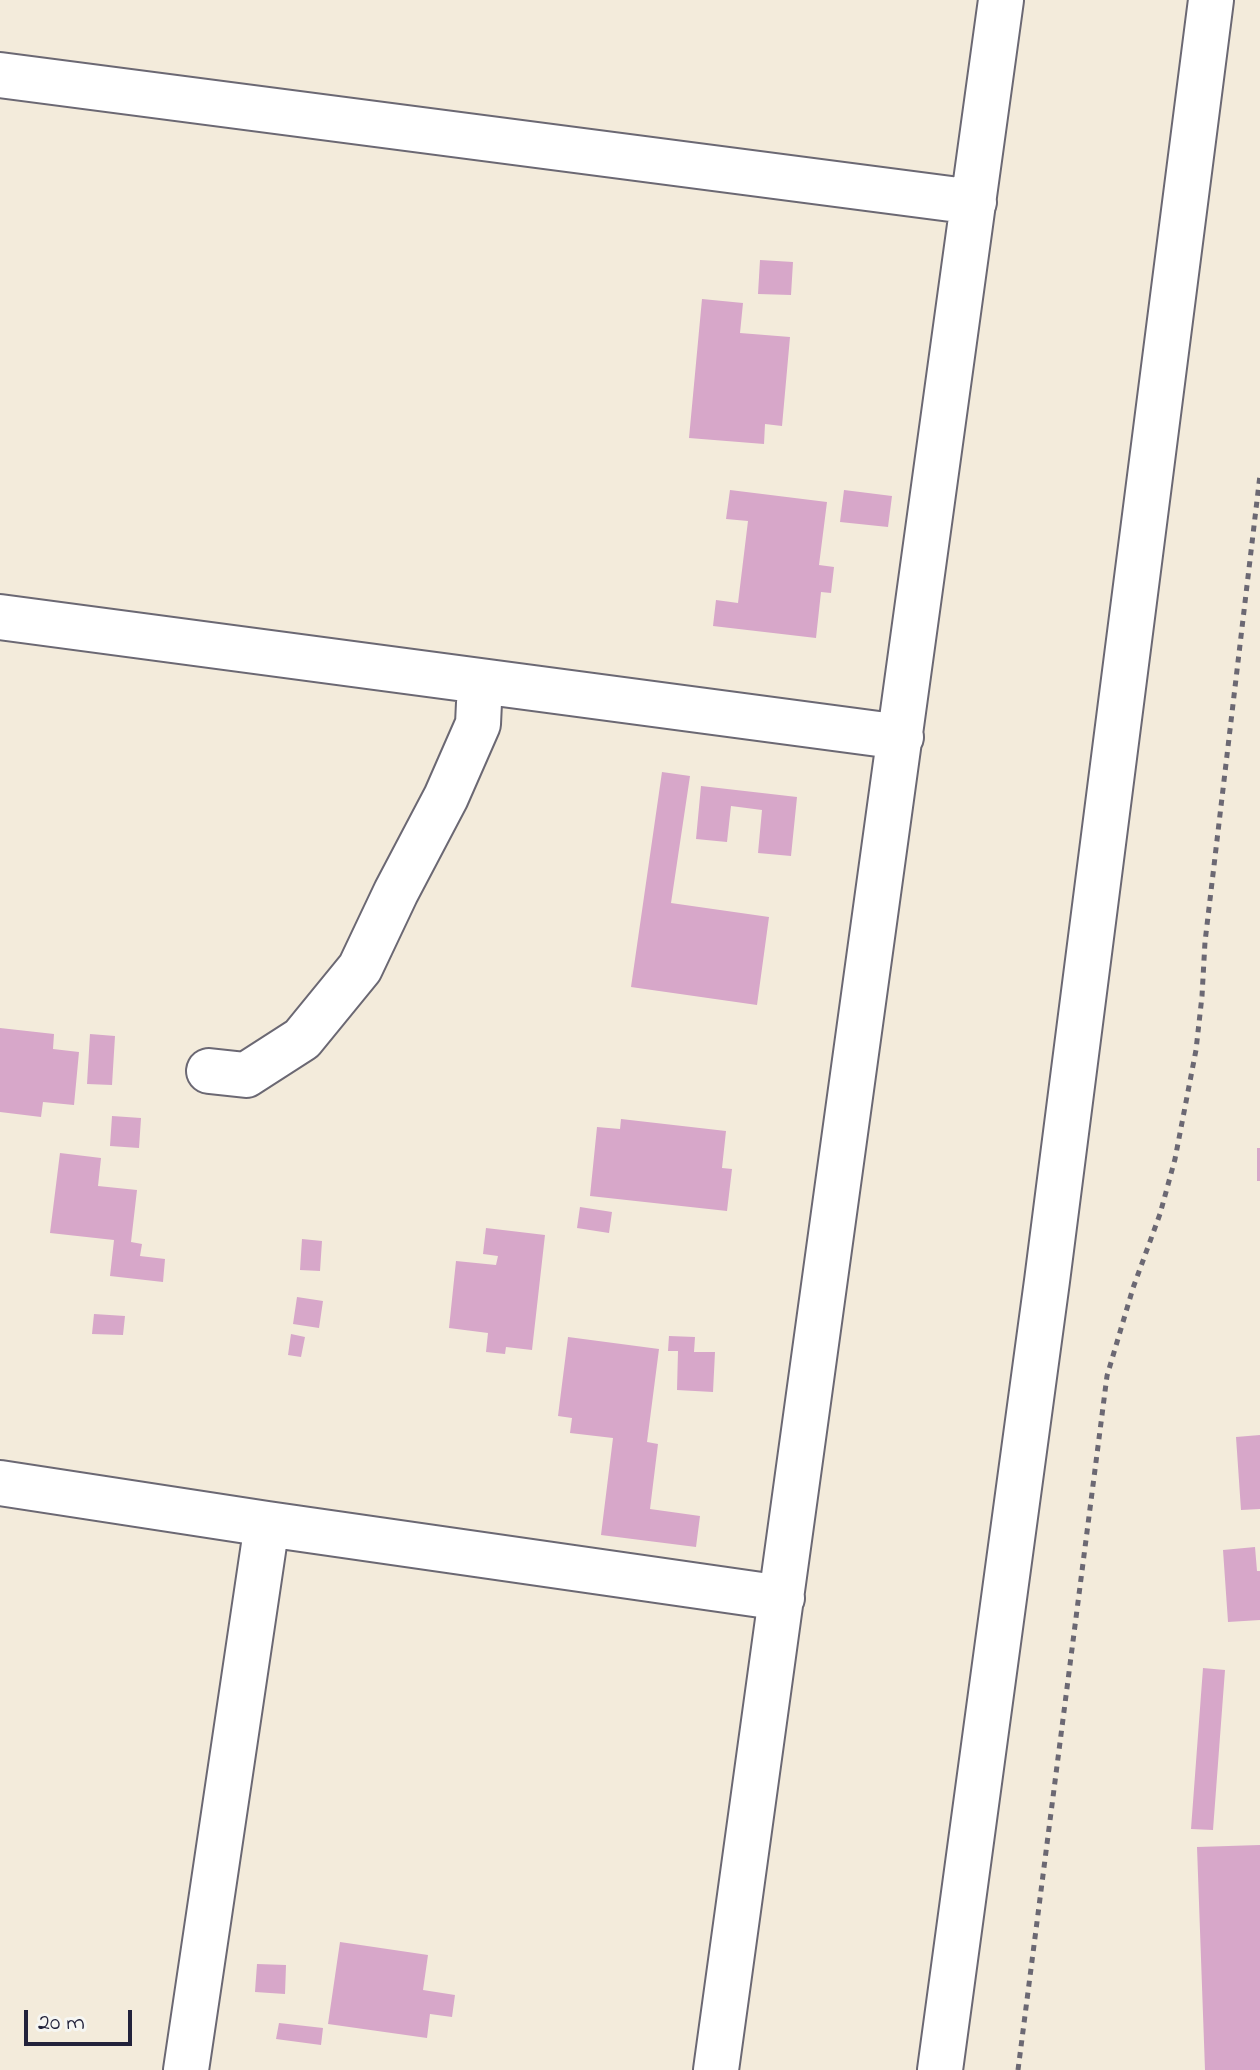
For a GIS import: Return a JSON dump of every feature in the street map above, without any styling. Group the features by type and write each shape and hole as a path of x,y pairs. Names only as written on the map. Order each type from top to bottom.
{"street":[{"path":"716,2070 1001,0"},
{"path":"940,2070 1047,1281 1211,0"},
{"path":"0,75 974,202"},
{"path":"0,617 901,737"},
{"path":"209,1071 246,1075 302,1039 360,968 446,797 478,724 480,681"},
{"path":"0,1483 782,1598"},
{"path":"186,2070 267,1524"}],"path":[{"path":"1018,2070 1107,1376 1168,1187 1196,1050 1205,942 1260,475"}],"building":[{"path":"760,260 793,262 791,295 758,294"},
{"path":"702,299 743,303 740,333 790,337 782,426 765,424 764,444 689,438"},
{"path":"730,490 827,502 819,565 834,567 831,593 821,592 816,638 713,626 716,600 738,603 748,521 726,519"},
{"path":"844,490 892,496 888,527 840,522"},
{"path":"662,772 690,776 671,903 769,917 757,1005 631,987"},
{"path":"701,786 797,797 791,856 758,853 762,810 731,806 727,842 696,839"},
{"path":"0,1028 54,1034 53,1049 79,1052 74,1105 43,1102 41,1117 0,1112"},
{"path":"90,1034 115,1036 112,1085 87,1084"},
{"path":"112,1116 141,1118 139,1148 110,1146"},
{"path":"621,1119 726,1131 722,1168 732,1169 727,1211 590,1196 597,1127 620,1129"},
{"path":"1257,1148 1260,1148 1260,1181 1257,1181"},
{"path":"60,1153 101,1158 98,1186 137,1190 131,1242 142,1244 140,1256 165,1259 163,1282 110,1276 114,1240 50,1233"},
{"path":"580,1207 612,1212 609,1233 577,1228"},
{"path":"486,1228 545,1235 532,1350 506,1347 505,1354 486,1352 488,1333 449,1328 456,1261 496,1265 498,1256 483,1254"},
{"path":"302,1239 322,1241 320,1271 300,1270"},
{"path":"297,1297 323,1301 319,1328 293,1324"},
{"path":"94,1314 125,1316 123,1335 92,1334"},
{"path":"291,1334 305,1337 301,1357 288,1355"},
{"path":"669,1336 695,1337 694,1352 715,1352 713,1392 677,1390 678,1351 668,1351"},
{"path":"568,1337 659,1349 647,1442 658,1444 650,1509 700,1516 696,1547 601,1535 613,1438 570,1433 572,1418 558,1416"},
{"path":"1260,1435 1260,1509 1241,1510 1236,1437"},
{"path":"1255,1547 1257,1571 1260,1571 1260,1620 1228,1622 1223,1550"},
{"path":"1203,1668 1225,1670 1213,1830 1191,1829"},
{"path":"1260,1845 1260,2070 1205,2070 1197,1847"},
{"path":"340,1942 428,1955 423,1990 455,1995 452,2017 430,2014 427,2038 328,2024"},
{"path":"257,1964 286,1965 285,1994 255,1992"},
{"path":"279,2023 323,2028 321,2045 276,2039"}]}
